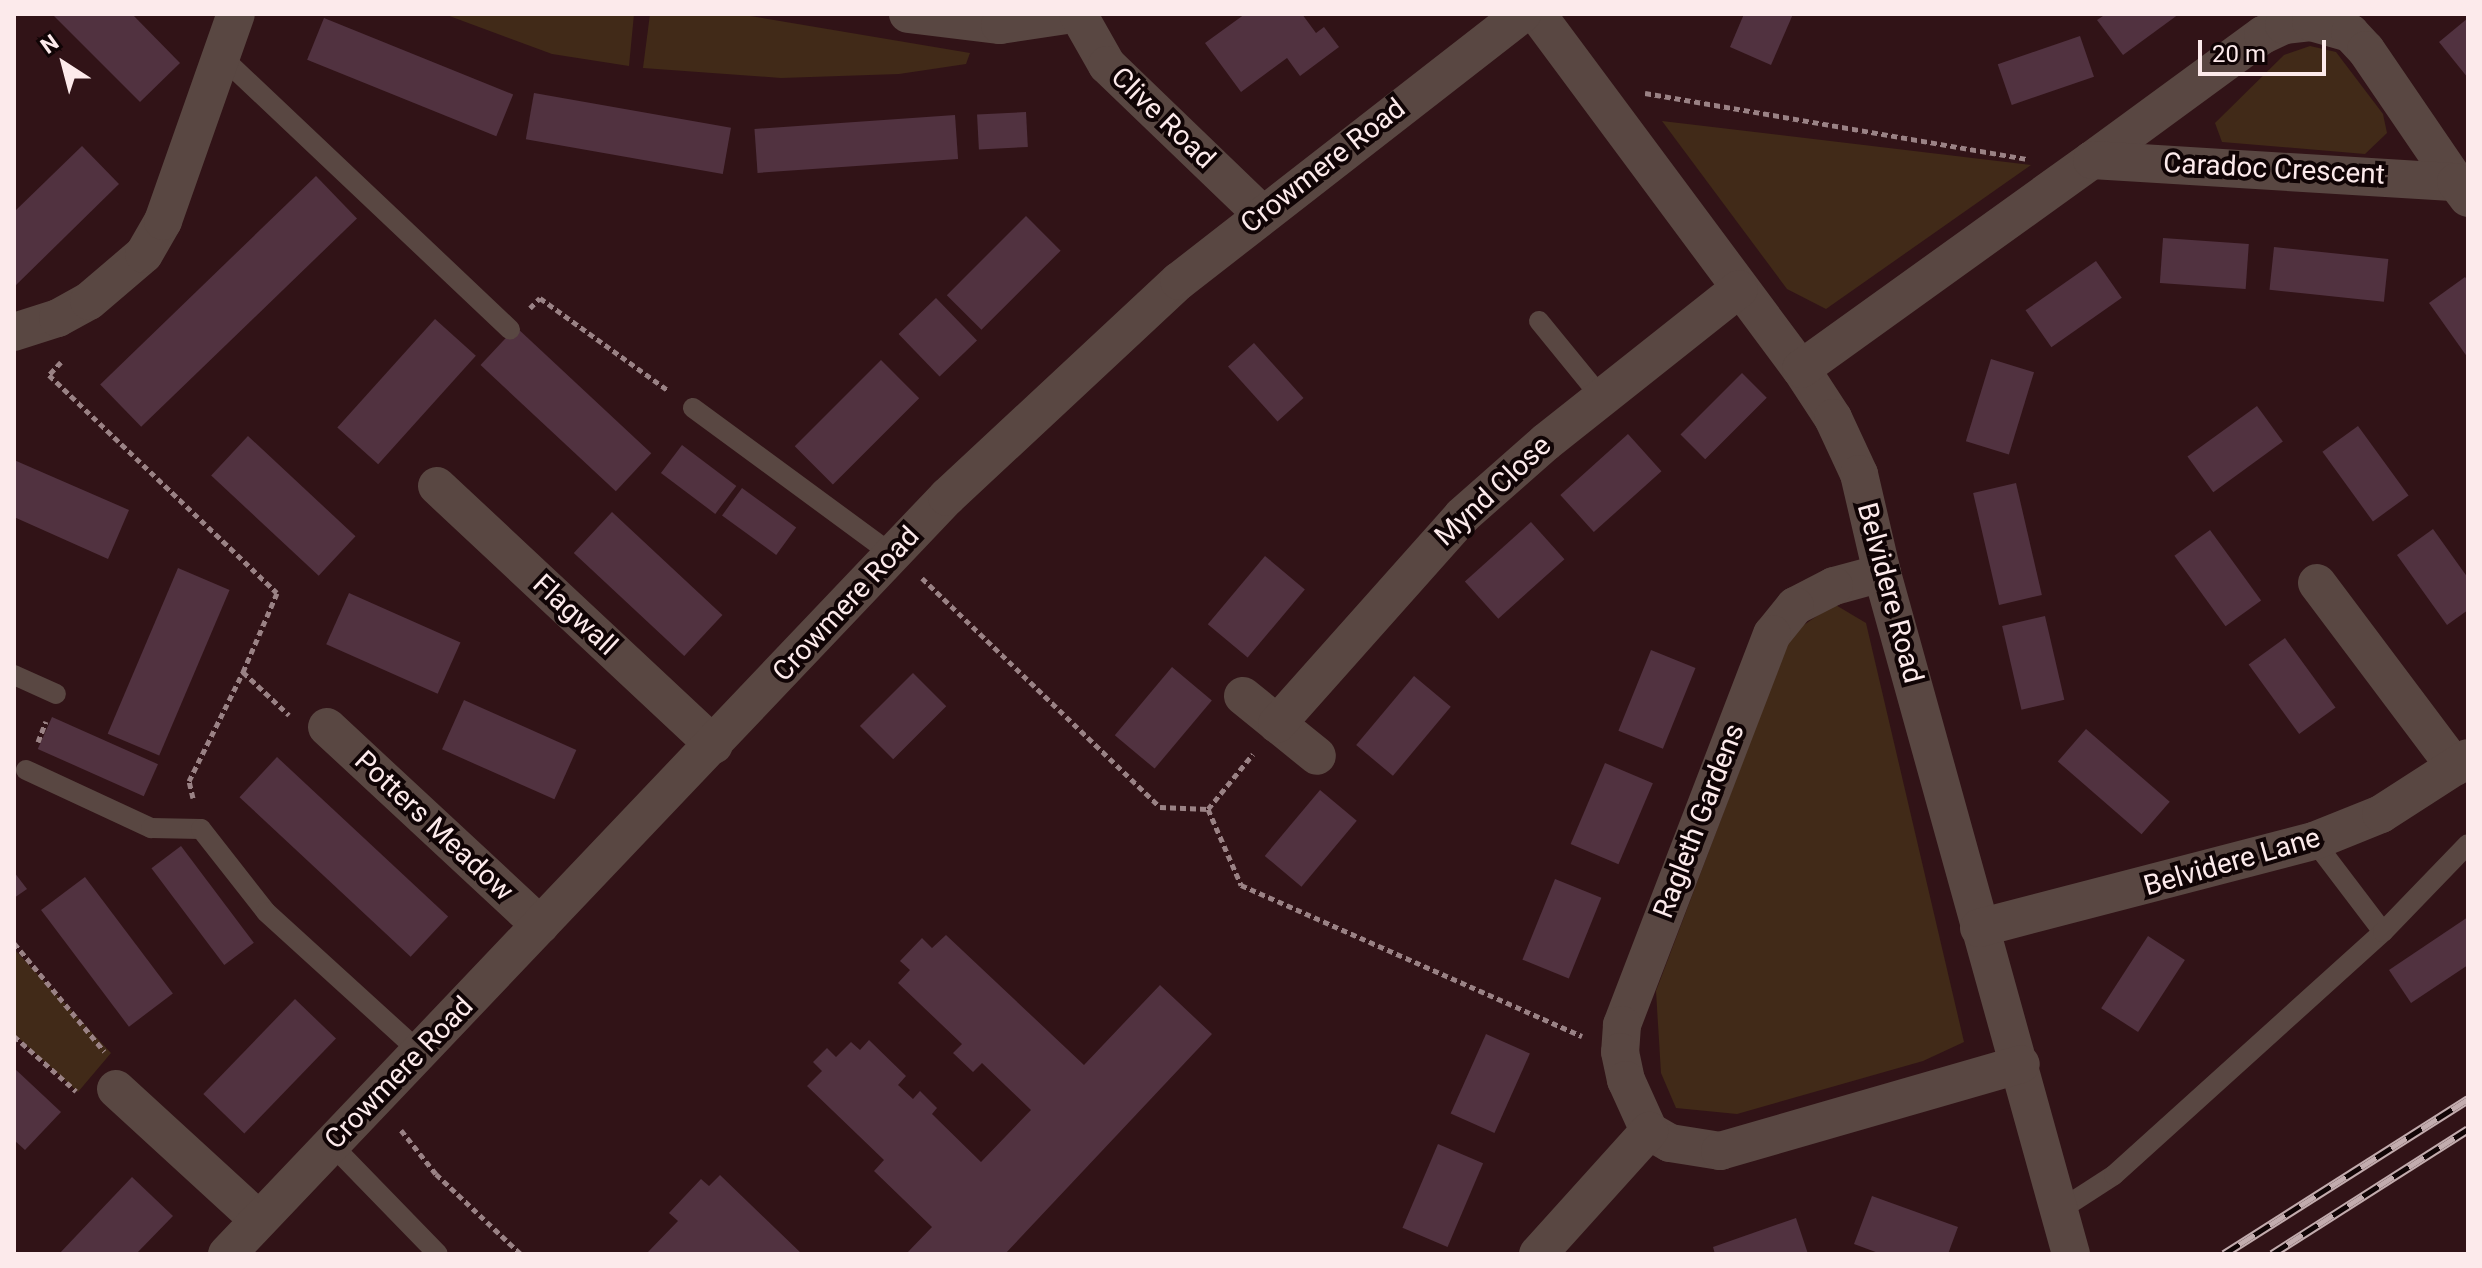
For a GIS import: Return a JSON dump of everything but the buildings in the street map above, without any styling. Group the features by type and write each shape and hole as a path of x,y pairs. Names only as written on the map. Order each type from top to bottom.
{"street":[{"path":"14,332 58,318 117,281 144,254 163,221 236,14"},
{"path":"908,14 1000,25 1075,14"},
{"name":"Clive Road","path":"1075,14 1107,65 1261,213"},
{"name":"Crowmere Road","path":"227,1254 947,497 1179,281 1261,213 1522,14"},
{"name":"Belvidere Road","path":"1537,14 1801,369 1833,418 1859,474 1882,573 1979,928 2021,1064 2071,1254"},
{"name":"Caradoc Crescent","path":"1801,369 2263,35 2284,25 2311,22 2350,33 2366,50 2462,190"},
{"name":"Caradoc Crescent","path":"2092,160 2462,190"},
{"name":"Mynd Close","path":"1277,724 1462,516 1601,397 1739,289"},
{"name":"Flagwall","path":"437,486 714,745"},
{"name":"Ragleth Gardens","path":"1649,1131 1635,1109 1620,1052 1632,995 1772,634 1795,606 1834,586 1882,573"},
{"path":"2317,583 2461,763"},
{"path":"1243,696 1317,756"},
{"name":"Potters Meadow","path":"313,726 540,925"},
{"name":"Belvidere Lane","path":"1979,928 2314,841 2381,814 2461,763"},
{"path":"1538,1254 1649,1131 1670,1143 1720,1151 2021,1064"},
{"path":"116,1089 258,1219"}],"lane":[{"path":"223,58 510,329"},
{"path":"1539,321 1601,397"},
{"path":"693,408 893,555"},
{"path":"14,675 56,694"},
{"path":"26,770 151,828 201,829 266,912 420,1052"},
{"path":"2314,841 2383,932"},
{"path":"2060,1210 2114,1175 2383,932 2468,844"},
{"path":"331,1144 438,1254"}],"path":[{"path":"1611,115 1644,93 2043,162 2059,182"},
{"path":"510,329 540,298 693,408"},
{"path":"58,318 70,351 49,375 277,593 243,672 189,781 201,829"},
{"path":"893,555 935,588 1160,807 1208,809"},
{"path":"243,672 313,726"},
{"path":"26,770 56,694"},
{"path":"1208,809 1277,724"},
{"path":"1208,809 1241,885 1620,1052"},
{"path":"14,943 113,1062 116,1089 91,1104 14,1036"},
{"path":"375,1098 436,1174 521,1254"}],"shaded area":[{"path":"444,14 634,14 629,66 552,54"},
{"path":"650,14 738,14 970,53 966,64 899,74 781,78 643,68"},
{"path":"2310,46 2336,52 2383,114 2387,133 2365,154 2222,142 2215,123 2284,55"},
{"path":"1662,121 2031,165 1826,309 1787,289"},
{"path":"1834,604 1866,623 1964,1042 1923,1061 1737,1114 1676,1108 1661,1073 1656,991 1791,634"},
{"path":"14,949 111,1053 78,1092 14,1034"}],"railway":[{"path":"2224,1254 2468,1099"},
{"path":"2272,1254 2468,1129"}]}
